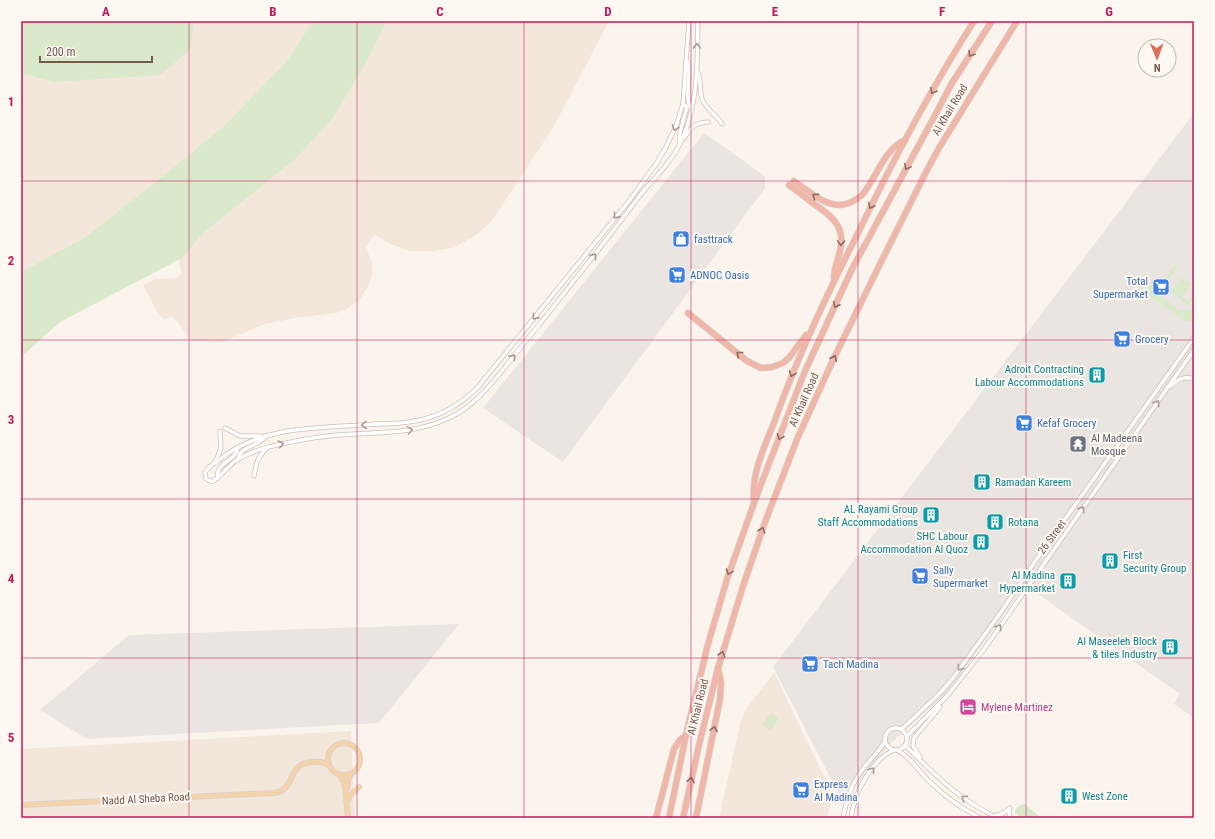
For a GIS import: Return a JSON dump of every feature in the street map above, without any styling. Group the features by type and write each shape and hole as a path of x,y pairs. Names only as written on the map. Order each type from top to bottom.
{"highway":[{"path":"754,504 754,485 758,466 788,383 812,327 834,280 905,140 974,21"},
{"name":"Al Khail Road","path":"669,818 686,735 719,604 754,504 805,371 852,269 949,89 992,21"},
{"name":"Al Khail Road","path":"683,818 698,746 718,668 743,586 765,522 798,437 878,266 939,148 1017,21"},
{"path":"834,280 835,266 841,243 839,228 830,215 792,183 824,202 836,205 849,204 862,195 890,152 896,145 905,140"},
{"path":"688,313 746,360 761,368 772,367 783,363 789,358 812,327"},
{"path":"696,818 720,699 721,683 718,668"},
{"path":"656,818 674,749 678,742 686,735"}],"main road":[{"path":"272,793 284,787 292,771 300,763 308,760 320,759 329,754 333,748 339,744 347,743 355,747 360,756 360,763 357,770 351,774 345,776 340,775 333,771 329,765 329,754"},
{"name":"Nadd Al Sheba Road","path":"21,805 280,792 289,784 294,771 300,765 308,762 319,762 329,765"},
{"path":"346,796 348,781 351,774"},
{"path":"340,775 344,783 348,818"},
{"path":"347,802 359,787"}],"street":[{"path":"689,21 687,60 682,106 676,126 665,149 629,201 483,382 467,398 441,413 414,421 290,431 249,442 238,447 206,470 205,475 208,480 215,480 238,460 253,452 268,447 324,436 411,430 443,420 470,405 490,386 613,232 672,156 693,126 708,122"},
{"path":"680,144 692,110 695,93 698,21"},
{"path":"687,60 690,70 688,104 692,110"},
{"path":"696,70 699,75 702,100 706,108 722,124"},
{"path":"680,144 680,132 687,107 684,105 682,106"},
{"name":"26 Street","path":"902,729 941,692 976,646 1194,338"},
{"name":"26 Street","path":"907,736 959,682 982,652 1194,350"},
{"path":"1181,355 1182,366"},
{"path":"1164,392 1180,379 1194,379"},
{"path":"225,428 240,436 265,437"},
{"path":"216,463 221,448 220,431"},
{"path":"238,460 242,451 261,442 265,437"},
{"path":"218,478 217,474 219,469 235,455 238,447"},
{"path":"254,476 258,458 268,447"},
{"path":"976,646 977,650 982,652"},
{"path":"922,762 914,748 914,738 934,714 942,701"},
{"path":"843,818 847,798 860,773 880,749 885,741 886,734 891,729 902,729 907,736 906,745 881,759 866,779 857,796 851,818"},
{"path":"885,741 887,746 905,756 936,788 980,818"},
{"path":"906,745 952,790 977,807 998,818"},
{"path":"993,816 1002,814 1010,808 1010,818"}],"shaded area":[{"path":"194,21 313,21 286,62 224,126 84,238 21,272 21,73 53,82 191,49"},
{"path":"383,21 609,21 553,128 491,222 476,235 453,248 432,251 410,251 393,245 374,235 366,247 372,264 372,276 360,299 346,310 336,313 295,318 265,324 222,342 192,341 173,316 164,319 159,315 143,285 155,279 176,278 182,274 177,254"},
{"path":"1194,113 1194,718 1174,704 1180,694 1025,585 948,692 892,742 849,793 841,798 773,667"},
{"path":"704,133 765,176 765,188 563,462 483,408"},
{"path":"459,624 379,723 87,739 40,710 129,635"},
{"path":"774,673 833,795 827,818 719,818 741,720 747,708"},
{"path":"351,731 355,818 21,818 21,749"}],"green space":[{"path":"21,21 194,21 191,49 160,75 53,82 21,73"},
{"path":"313,21 387,21 365,64 332,119 295,159 203,233 182,258 60,322 21,357 21,272 84,238 224,126 286,62"},
{"path":"1175,265 1178,266 1164,285 1169,289 1168,291 1162,287 1161,284"},
{"path":"1183,277 1191,284 1182,298 1188,301 1194,293 1194,298 1188,306 1181,299 1170,292"},
{"path":"1153,281 1157,294 1180,310 1194,309 1194,321 1185,321 1143,292"},
{"path":"771,713 779,718 771,730 762,725"},
{"path":"1025,804 1041,818 1021,818 1014,812 1019,806"}],"place":[{"name":"fasttrack","path":"681,239"},
{"name":"ADNOC Oasis","path":"677,275"},
{"name":"Total Supermarket","path":"1161,287"},
{"name":"Grocery","path":"1122,339"},
{"name":"Adroit Contracting Labour Accommodations","path":"1097,375"},
{"name":"Kefaf Grocery","path":"1024,423"},
{"name":"Al Madeena Mosque","path":"1078,444"},
{"name":"Ramadan Kareem","path":"982,482"},
{"name":"AL Rayami Group Staff Accommodations","path":"931,515"},
{"name":"Rotana","path":"995,522"},
{"name":"SHC Labour Accommodation Al Quoz","path":"981,542"},
{"name":"First Security Group","path":"1110,561"},
{"name":"Sally Supermarket","path":"920,576"},
{"name":"Al Madina Hypermarket","path":"1068,581"},
{"name":"Al Maseeleh Block & tiles Industry","path":"1170,647"},
{"name":"Tach Madina","path":"810,664"},
{"name":"Mylene Martinez","path":"968,707"},
{"name":"Express Al Madina","path":"801,790"},
{"name":"West Zone","path":"1069,796"}]}
